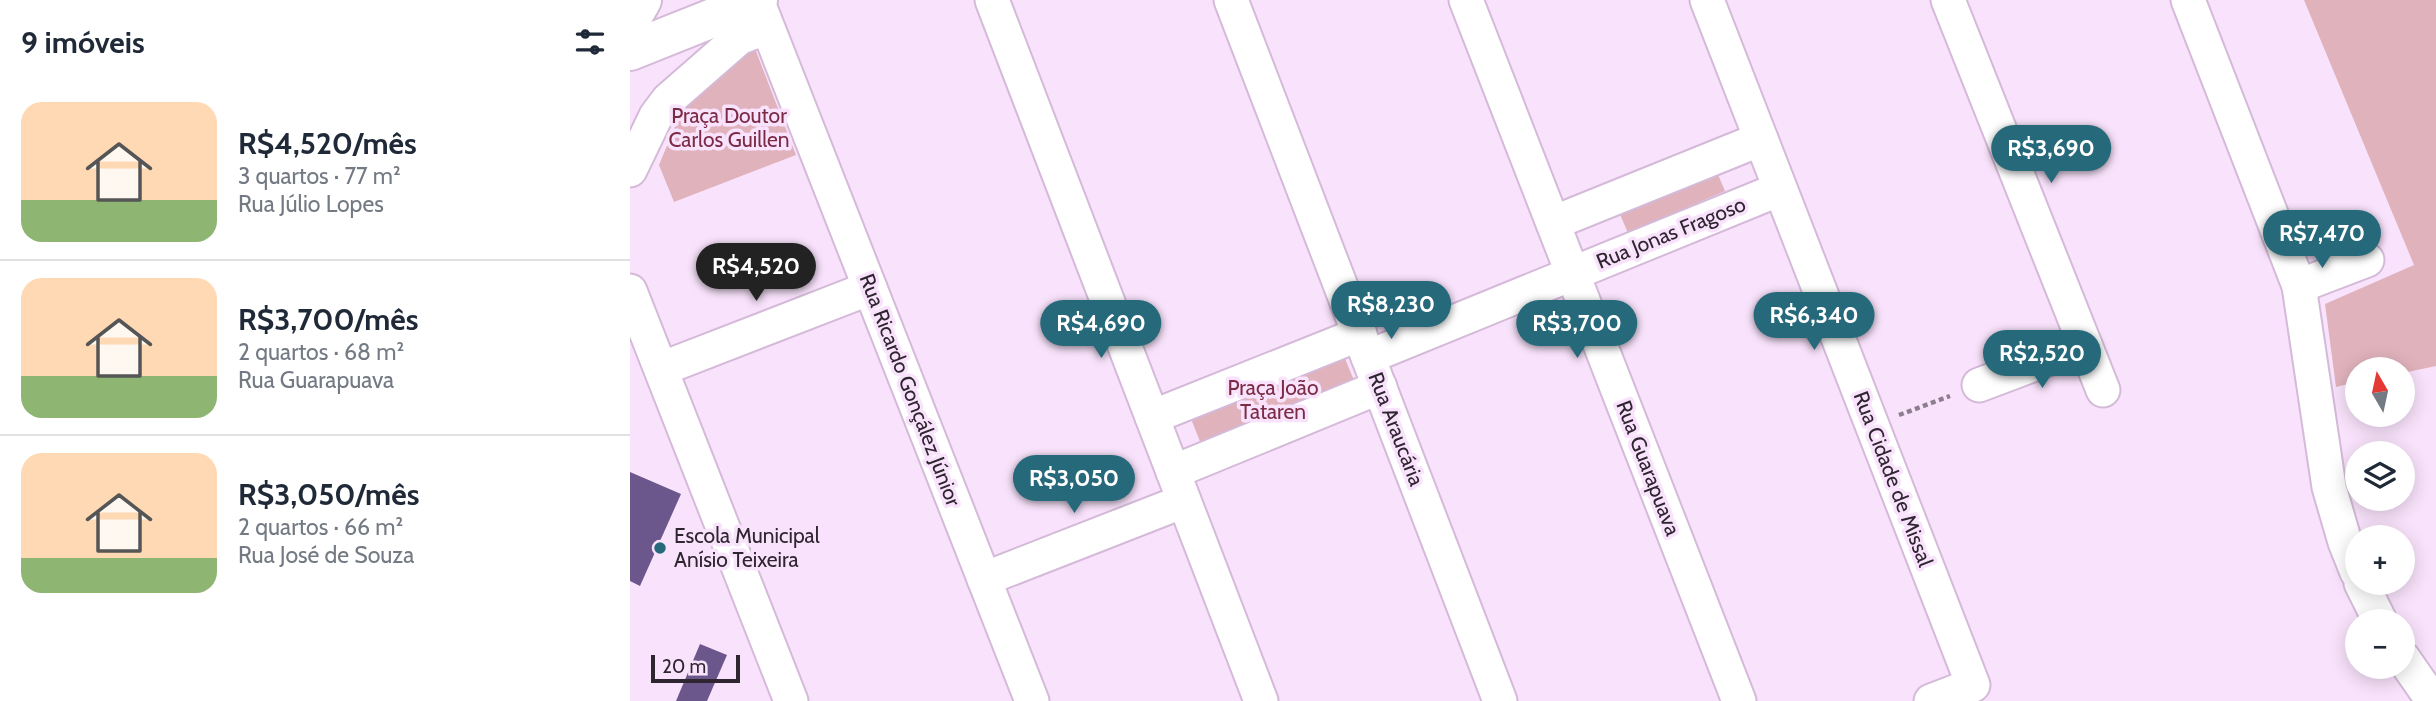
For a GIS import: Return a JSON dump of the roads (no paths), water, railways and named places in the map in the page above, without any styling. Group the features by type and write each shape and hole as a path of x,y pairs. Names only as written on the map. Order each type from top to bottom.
{"street":[{"path":"630,22 642,0"},
{"path":"711,0 719,4 760,9"},
{"path":"992,0 1261,701"},
{"name":"Rua Araucária","path":"1231,0 1500,701"},
{"name":"Rua Guarapuava","path":"1466,0 1739,701"},
{"name":"Rua Cidade de Missal","path":"1707,0 1973,685 1931,701"},
{"path":"1948,0 2103,390"},
{"path":"2188,0 2300,286 2329,486 2345,539"},
{"path":"630,51 760,9"},
{"path":"630,170 656,116 668,100 739,38 760,9"},
{"name":"Rua Ricardo Gonçález Júnior","path":"760,9 1031,701"},
{"path":"1553,223 1761,139"},
{"name":"Rua Jonas Fragoso","path":"1152,417 1369,360 1572,273 1780,189"},
{"path":"2300,286 2367,260"},
{"path":"661,369 870,288"},
{"path":"630,290 791,701"},
{"path":"1979,385 2085,345"},
{"path":"984,579 1179,486 1369,360"},
{"path":"2415,675 2433,701"}],"place":[{"name":"Escola Municipal Anísio Teixeira","path":"660,548"}],"park label":[{"name":"Praça Doutor Carlos Guillen","path":"729,128"},
{"name":"Praça João Tataren","path":"1273,400"}]}
